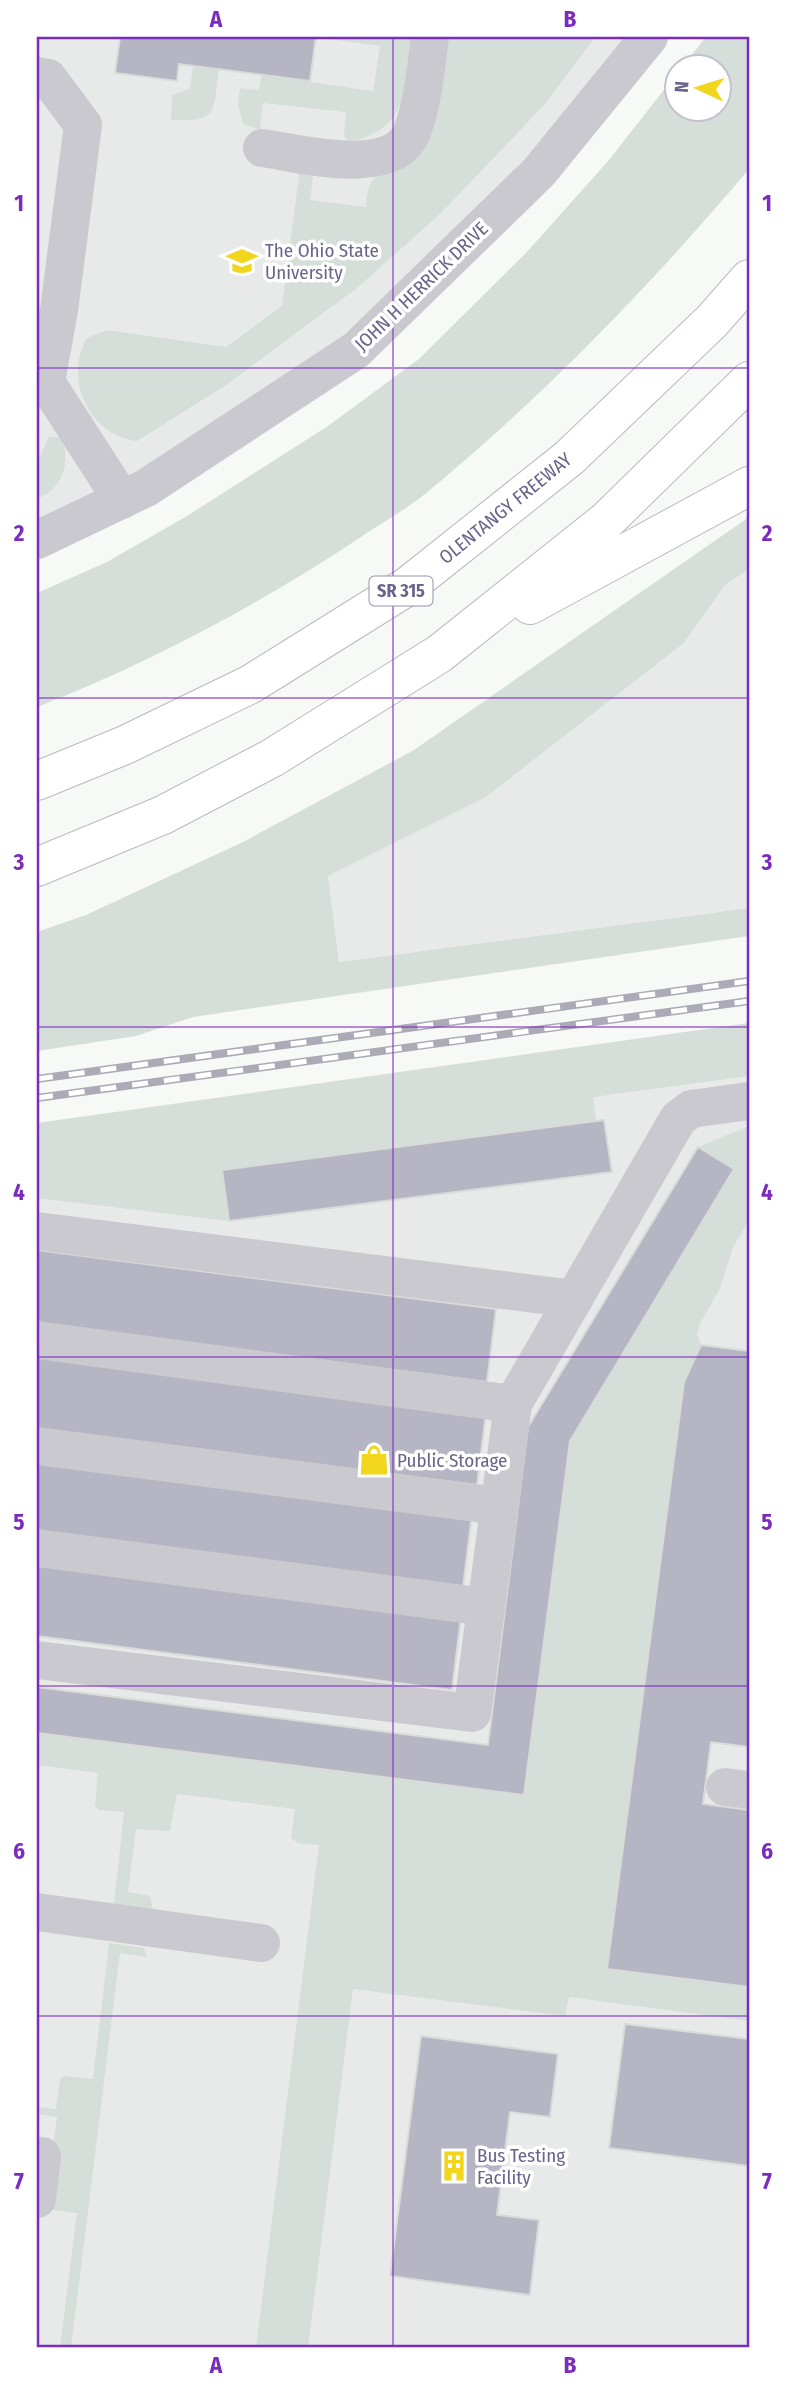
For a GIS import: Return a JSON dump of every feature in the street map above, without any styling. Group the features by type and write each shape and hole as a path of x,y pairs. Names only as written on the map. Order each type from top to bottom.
{"highway":[{"path":"712,321 749,267"},
{"name":"OLENTANGY FREEWAY","path":"37,781 125,745 250,684 408,586 569,458 712,321 749,279"},
{"path":"439,654 606,521 749,381"},
{"path":"37,867 163,815 272,758 439,654 749,486"}],"street":[{"path":"262,148 359,161 391,154 411,135 424,84 430,37"},
{"name":"JOHN H HERRICK DRIVE","path":"37,540 146,488 356,350 540,172 649,37"},
{"path":"37,76 48,78 83,125 60,310 42,383 122,500"},
{"path":"37,1660 472,1713 513,1404 678,1119 691,1109 749,1101"},
{"path":"37,1231 574,1299"},
{"path":"37,1340 513,1404"},
{"path":"37,1446 499,1506"},
{"path":"37,1548 486,1607"},
{"path":"37,1912 261,1943"},
{"path":"37,2199 42,2157"}],"shaded area":[{"name":"The Ohio State University","path":"37,37 649,37 356,350 37,540"},
{"path":"316,37 412,37 405,89 393,117 383,128 348,142 344,136 346,112 263,103 260,130 243,124 238,105 240,88 259,90 261,75 373,91 380,46"},
{"path":"445,37 595,37 545,104 440,214 357,288 226,385 137,441 120,437 106,428 94,417 85,403 80,387 80,354 87,338 107,330 226,347 282,306 300,168 313,177 310,200 366,207 369,186 374,178 384,172"},
{"path":"706,37 749,37 749,169 635,297 554,379 425,494 317,565 240,611 160,653 37,707 37,593 107,562 187,516 328,426 419,359 526,253 609,160 664,90 664,122 734,122 734,52 694,52"},
{"path":"193,66 219,69 214,105 206,116 198,119 171,120 172,95 190,89"},
{"path":"49,437 62,437 65,465 59,481 37,499 37,463"},
{"path":"749,517 749,569 725,585 684,643 486,797 328,876 339,962 749,908 749,936 193,1017 136,1036 37,1051 37,932 86,915 243,842 414,750"},
{"path":"749,569 749,908 339,962 328,876 486,797 684,643 725,585"},
{"path":"749,1023 749,2347 37,2347 37,1179"},
{"path":"749,1023 749,1076 593,1097 596,1121 222,1170 229,1221 37,1198 37,1123"},
{"path":"749,1126 749,1221 733,1247 720,1288 700,1324 697,1334 701,1345 684,1382 608,1969 749,1987 749,2021 569,1997 565,2016 353,1989 308,2347 256,2347 319,1845 298,1843 291,1838 295,1809 177,1794 170,1831 136,1829 128,1892 150,1896 153,1909 120,1909 114,1903 124,1812 99,1810 95,1805 98,1773 37,1765 37,1733 524,1795 570,1441 733,1169 698,1147"},
{"path":"109,1943 144,1948 147,1957 120,1953 71,2347 60,2347 77,2213 45,2209 57,2117 37,2114 37,2107 56,2109 60,2079 64,2076 93,2079"}],"building":[{"path":"120,37 316,37 310,81 179,64 177,81 115,73"},
{"path":"604,1120 612,1172 229,1221 222,1170"},
{"path":"698,1147 734,1169 570,1441 524,1795 37,1733 37,1687 488,1745 528,1427"},
{"path":"37,1250 496,1309 487,1382 37,1324"},
{"path":"701,1345 749,1351 749,1747 711,1742 703,1804 749,1810 749,1987 607,1969 684,1382"},
{"path":"37,1355 486,1413 477,1485 37,1429"},
{"path":"37,1459 472,1514 463,1587 37,1532"},
{"path":"37,1563 461,1617 452,1690 37,1636"},
{"path":"625,2024 749,2039 749,2166 609,2148"},
{"name":"Bus Testing Facility","path":"421,2036 558,2054 550,2117 510,2112 497,2215 539,2220 530,2295 390,2276"}],"railway":[{"path":"37,1079 749,981"},
{"path":"37,1098 749,1001"}],"place":[{"name":"The Ohio State University","path":"242,261"},
{"name":"Public Storage","path":"374,1460"},
{"name":"Bus Testing Facility","path":"454,2166"}]}
